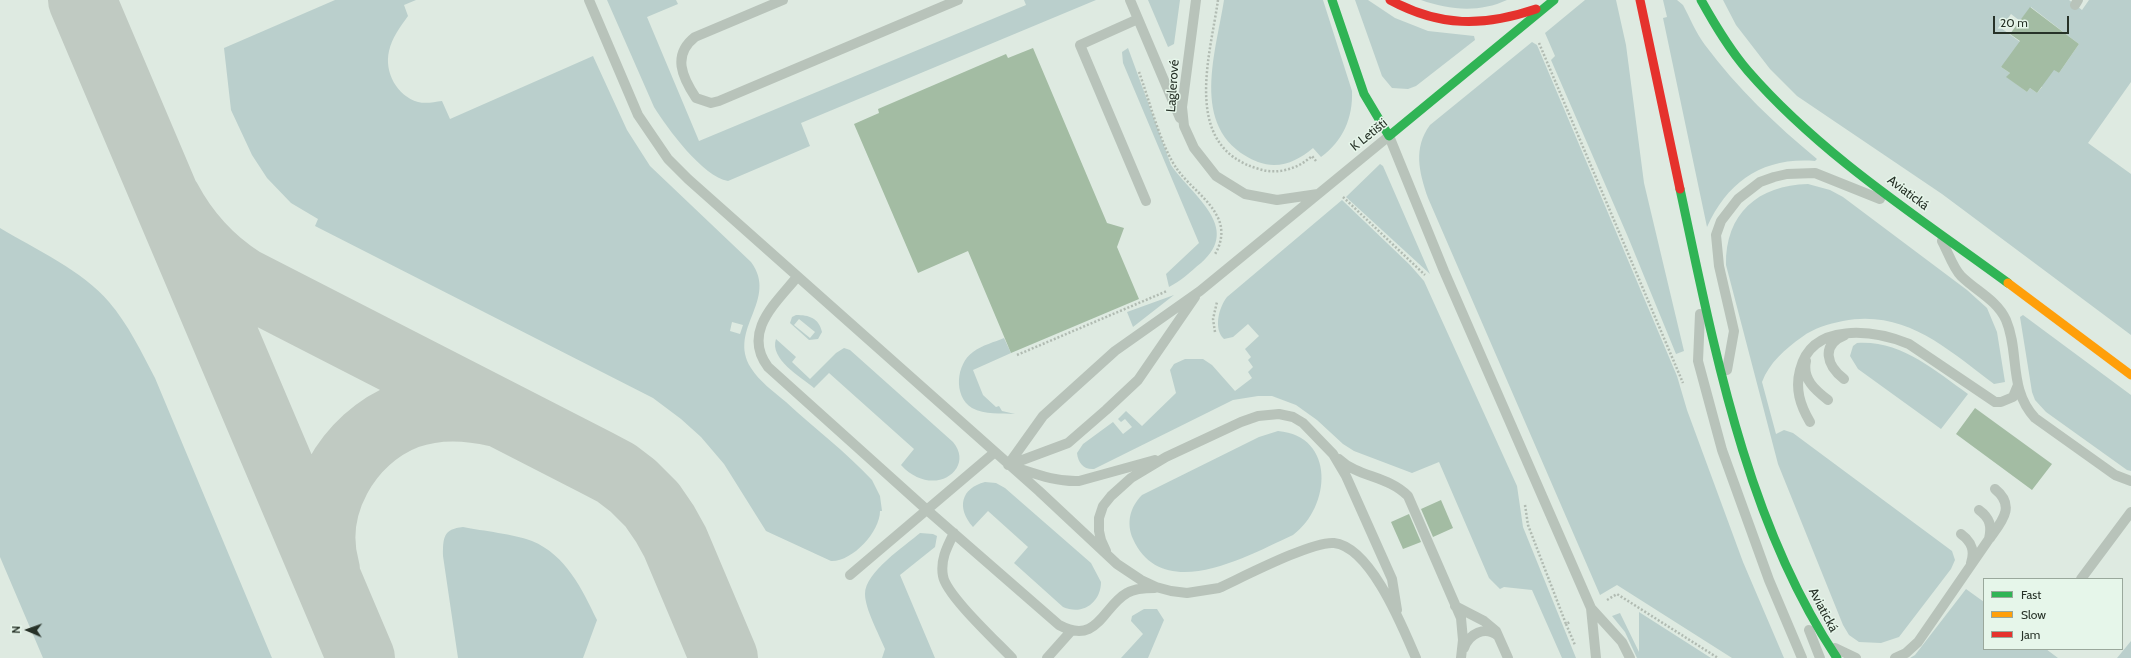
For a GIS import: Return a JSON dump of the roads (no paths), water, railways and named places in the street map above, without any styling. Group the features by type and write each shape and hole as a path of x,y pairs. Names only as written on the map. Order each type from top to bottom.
{"main road":[{"path":"1332,0 1364,94 1389,136"},
{"path":"1390,0 1416,13 1436,19 1478,23 1519,16 1554,0"},
{"name":"K Letišti","path":"1389,136 1554,0"},
{"path":"1640,0 1701,284 1724,381"},
{"name":"Aviatická","path":"1701,0 1722,35 1746,69 1778,103 1844,160 1908,210 2131,375"},
{"path":"1382,105 1389,136"},
{"name":"Aviatická","path":"1724,381 1742,446 1763,509 1788,572 1822,638 1837,658"}],"lane":[{"path":"589,0 638,115 668,159 797,277 1077,525 1117,564 1156,588"},
{"path":"783,0 695,37 688,42 681,56 680,64 690,90 696,98 711,102 719,101 958,0"},
{"path":"1130,0 1187,135"},
{"name":"Laglerové","path":"1196,0 1182,98 1183,117 1187,135 1200,158 1216,176 1245,194 1277,200 1318,194"},
{"path":"1138,19 1080,44 1146,201"},
{"path":"1389,136 1444,271 1591,608 1596,658"},
{"name":"K Letišti","path":"1200,291 1389,136"},
{"path":"1724,381 1734,331 1719,266 1716,235 1721,221 1738,199 1760,182 1774,177 1787,174 1815,173 1908,210"},
{"path":"1936,231 1960,275 1992,300 2006,320 2018,385 2023,401 2035,418 2115,475 2131,481"},
{"path":"797,277 765,315 761,325 759,349 762,359 768,367 927,510 1059,625 1072,630 1089,629 1095,625 1127,593 1139,589 1156,588 1187,593 1219,588 1310,547 1334,543 1345,546 1354,552 1364,562 1398,616 1416,658"},
{"path":"1701,284 1698,361 1722,450 1768,580 1802,658"},
{"path":"1008,465 1044,416 1115,351 1200,291"},
{"path":"1008,465 1068,443 1106,410 1138,380 1200,291"},
{"path":"1810,422 1804,411 1797,388 1801,364 1807,354 1819,341 1853,332 1881,335 1909,344 1995,402 2001,402 2013,397 2018,385"},
{"path":"1844,379 1831,367 1829,352 1836,341 1853,332"},
{"path":"1807,354 1805,366 1809,382 1814,390 1828,400"},
{"path":"1117,564 1105,550 1101,540 1100,518 1103,506 1111,496 1131,478 1166,457 1241,422 1258,416 1279,414 1292,417 1303,423 1333,454 1353,470 1399,486 1408,496 1455,606 1463,629 1461,656"},
{"path":"850,575 995,452"},
{"path":"1333,454 1346,476 1392,579 1398,616"},
{"path":"1008,465 1055,480 1073,481 1166,457"},
{"path":"1895,658 1906,653 1918,642 2002,521 2005,514 2004,500 1995,489"},
{"path":"1979,510 1986,516 1991,525 1989,539"},
{"path":"2082,578 2131,512"},
{"path":"954,533 944,554 943,578 950,592 1012,658"},
{"path":"1961,534 1972,546 1973,558 1971,565"},
{"path":"1788,572 1820,658"},
{"path":"1455,606 1484,621 1496,631 1508,658"},
{"path":"1591,608 1622,642 1630,658"},
{"path":"1047,658 1072,630"},
{"path":"1461,656 1468,638 1476,633 1487,632 1500,638"},
{"path":"1822,638 1835,648 1856,658"}]}
